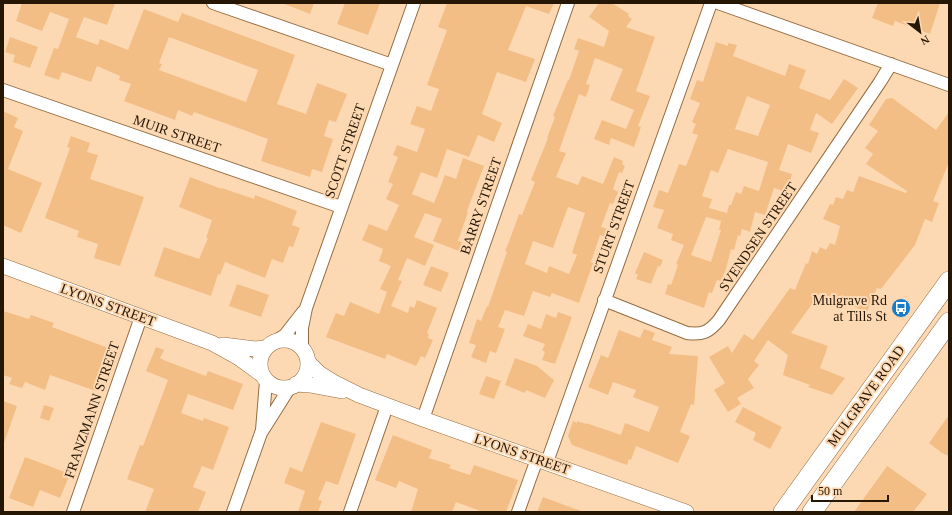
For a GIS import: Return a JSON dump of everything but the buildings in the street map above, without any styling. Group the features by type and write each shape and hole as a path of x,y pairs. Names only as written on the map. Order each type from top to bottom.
{"main road":[{"name":"MULGRAVE ROAD","path":"783,512 947,289"},
{"name":"MULGRAVE ROAD","path":"812,512 949,323"}],"street":[{"path":"213,3 392,65"},
{"name":"SCOTT STREET","path":"302,348 302,328 306,308 414,3"},
{"name":"BARRY STREET","path":"423,419 568,3"},
{"name":"STURT STREET","path":"518,512 542,461 604,300 711,3"},
{"path":"718,3 949,85"},
{"name":"SVENDSEN STREET","path":"604,300 687,333 698,334 706,332 712,328 719,320 871,96 891,64"},
{"name":"MUIR STREET","path":"3,90 341,207"},
{"name":"LYONS STREET","path":"3,266 212,343 239,358 264,377"},
{"name":"SCOTT STREET","path":"270,345 286,334 306,308"},
{"name":"FRANZMANN STREET","path":"72,512 141,317"},
{"path":"233,512 261,433 293,386 305,375 308,362 306,354 296,343 283,339 270,345 260,360 259,367 264,377 277,387 293,386"},
{"name":"LYONS STREET","path":"212,343 243,348 270,345"},
{"name":"LYONS STREET","path":"308,362 319,373 359,395 686,512"},
{"path":"261,433 264,377"},
{"name":"LYONS STREET","path":"293,386 310,385 359,395"},
{"path":"350,512 387,406"}],"place":[{"name":"Mulgrave Rd at Tills St","path":"901,308"}]}
